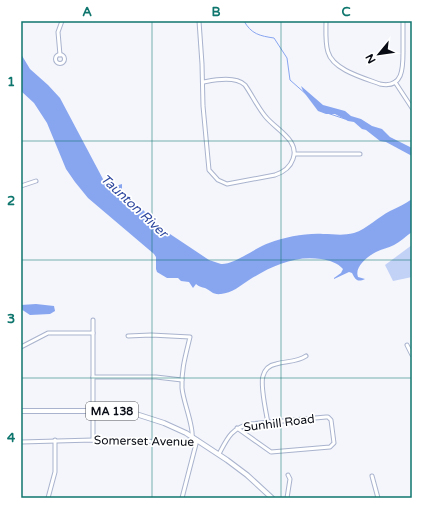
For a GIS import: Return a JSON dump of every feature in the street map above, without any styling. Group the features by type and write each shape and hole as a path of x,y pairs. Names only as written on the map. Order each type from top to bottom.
{"main road":[{"name":"MA 138","path":"21,411 123,412 147,417 169,425 197,440"},
{"name":"Somerset Avenue","path":"197,440 247,475 272,498"}],"street":[{"path":"60,55 58,32 62,21"},
{"path":"199,21 203,106 209,167 212,174 223,183 231,184 279,174 290,166 295,154 290,140 265,116 242,82 228,80 203,82"},
{"path":"326,21 327,50 329,56 335,64 346,71 380,84 388,85 395,82 403,70 403,21"},
{"path":"395,82 412,108"},
{"path":"295,154 360,154"},
{"path":"21,186 36,181"},
{"path":"93,320 94,440"},
{"path":"21,347 48,333 93,333"},
{"path":"128,336 189,336 182,380 184,402 192,430 192,437"},
{"path":"407,345 412,356"},
{"path":"268,422 262,381 264,372 273,365 297,360 306,356"},
{"path":"93,376 162,377 182,380"},
{"name":"Sunhill Road","path":"219,454 230,434 237,428 250,424 268,422 326,417 329,418 334,442 333,446 330,447 271,452 237,428"},
{"path":"48,498 55,472 55,440"},
{"name":"Somerset Avenue","path":"21,442 94,440 179,442 197,440"},
{"path":"182,498 197,440"},
{"path":"286,498 290,479 288,475"},
{"path":"372,476 378,498"}],"shaded area":[{"path":"412,245 412,277 393,281 385,265"}],"water":[{"name":"Taunton River","path":"21,54 30,69 60,98 104,181 112,187 122,184 122,191 125,198 134,206 143,210 161,228 209,260 226,264 264,245 296,236 310,234 342,235 354,233 412,199 412,232 396,244 376,252 362,262 357,273 358,277 365,279 360,281 349,272 334,279 341,273 343,269 341,267 330,261 311,258 293,260 275,266 257,275 232,291 221,294 214,293 196,284 193,288 189,282 181,281 178,278 167,278 157,272 156,257 154,254 88,198 66,169 47,123 34,103 21,91"},
{"path":"301,86 323,105 345,111 351,116 382,129 390,137 412,148 412,156 386,142 380,141 354,122 348,121 335,114 326,114 318,111"},
{"path":"36,304 54,306 55,311 50,314 30,315 21,309 21,305"}],"waterway":[{"path":"244,21 256,34 274,38 287,58 290,80 307,95"},
{"path":"327,113 345,119"}]}
